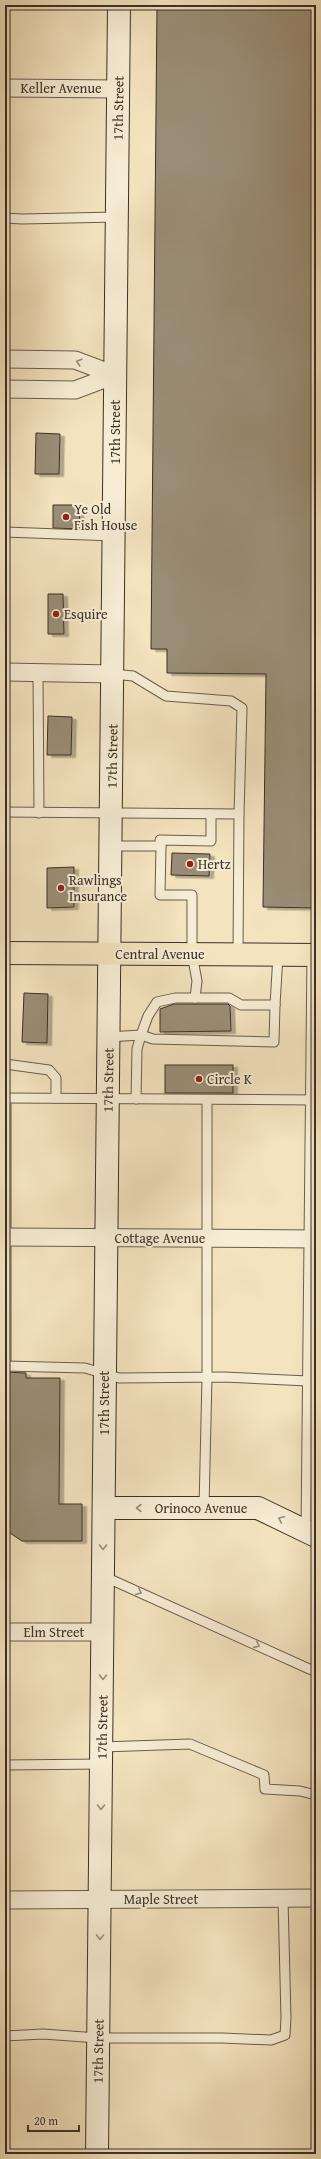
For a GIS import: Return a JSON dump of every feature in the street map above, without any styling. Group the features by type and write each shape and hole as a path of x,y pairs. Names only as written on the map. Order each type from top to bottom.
{"main road":[{"name":"Central Avenue","path":"5,953 314,955"}],"street":[{"name":"17th Street","path":"97,2154 108,1037 112,814 118,5"},
{"name":"Keller Avenue","path":"5,88 118,89"},
{"path":"5,359 75,360 115,375"},
{"path":"5,389 75,390 115,375"},
{"path":"5,672 113,674"},
{"name":"Cottage Avenue","path":"5,1237 312,1239"},
{"name":"Orinoco Avenue","path":"104,1508 258,1508 311,1533"},
{"name":"Elm Street","path":"5,1632 103,1632"},
{"name":"Maple Street","path":"5,1900 316,1898"}],"lane":[{"path":"5,218 116,217"},
{"path":"5,532 114,536"},
{"path":"38,672 39,812"},
{"path":"113,674 133,676 166,696 231,701 242,708 239,814 238,954"},
{"path":"5,812 239,814"},
{"path":"195,998 197,981 192,954 192,895 160,895 160,840 211,841 211,814"},
{"path":"111,846 161,846"},
{"path":"108,1037 140,1035 153,1039 274,1042 278,954"},
{"path":"311,1533 308,1381 312,1239 314,955"},
{"path":"136,1099 137,1049 140,1035 148,1016 157,1002 175,998 229,998 241,1004 275,1005"},
{"path":"5,1064 49,1070 56,1078 56,1098"},
{"path":"308,1381 206,1377 119,1378 85,1368 6,1366 6,1098 206,1100 313,1099"},
{"path":"204,1508 206,1377 206,1100"},
{"path":"103,1576 316,1672"},
{"path":"5,1765 102,1756 190,1744 264,1775 265,1789 300,1791 316,1795"},
{"path":"5,2036 43,2034 98,2038 222,2038 271,2040 285,2035 286,2018 283,1899"}],"building":[{"path":"157,5 316,5 316,908 263,907 266,674 167,673 167,649 151,649"},
{"path":"36,433 60,434 59,474 35,474"},
{"name":"Ye Old Fish House","path":"53,505 79,505 80,529 53,528"},
{"name":"Esquire","path":"48,594 63,594 64,634 48,634"},
{"path":"48,716 72,717 71,755 47,755"},
{"name":"Hertz","path":"172,853 210,854 209,876 171,875"},
{"name":"Rawlings Insurance","path":"74,867 74,907 47,908 47,868"},
{"path":"24,993 48,994 47,1043 22,1042"},
{"name":"Circle K","path":"174,1004 228,1004 230,1006 231,1031 160,1032 160,1009"},
{"name":"Circle K","path":"165,1065 233,1065 233,1093 165,1093"},
{"path":"5,1372 26,1373 26,1378 60,1378 59,1504 82,1504 82,1541 22,1541 7,1531 8,1490 5,1490"}],"place":[{"name":"Ye Old Fish House","path":"66,517"},
{"name":"Esquire","path":"56,614"},
{"name":"Hertz","path":"190,864"},
{"name":"Rawlings Insurance","path":"61,888"},
{"name":"Circle K","path":"199,1079"}]}
